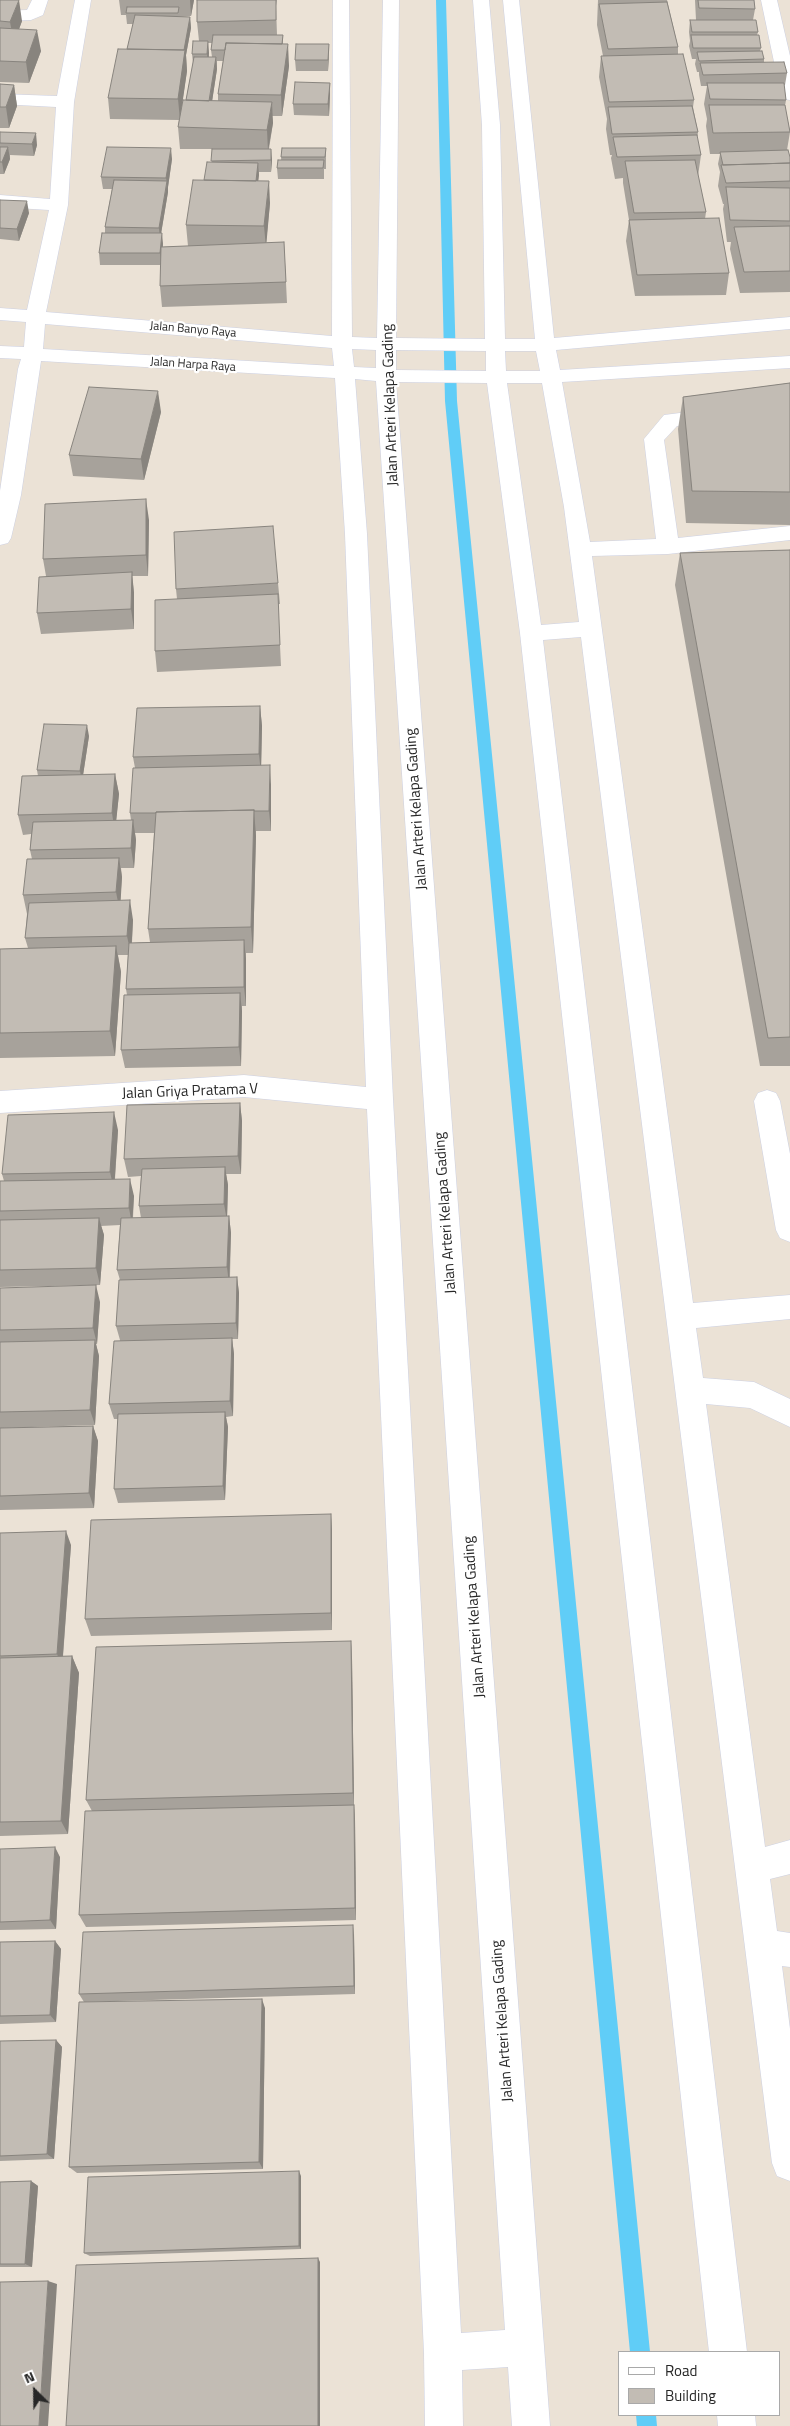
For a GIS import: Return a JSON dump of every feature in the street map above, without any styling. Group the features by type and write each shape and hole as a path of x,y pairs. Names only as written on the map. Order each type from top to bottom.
{"street":[{"path":"0,16 31,15 37,10 40,0"},
{"path":"0,538 6,486 28,369 33,355 38,303 59,205 65,102 83,0"},
{"name":"Jalan Arteri Kelapa Gading","path":"341,0 342,343 344,374 377,534 531,2426"},
{"name":"Jalan Arteri Kelapa Gading","path":"391,0 386,377 377,534 380,1099 443,2353 444,2426"},
{"path":"481,0 491,125 494,344 483,377 531,633 728,2351"},
{"path":"512,0 545,345 581,549 751,1867 776,1948 790,2163"},
{"path":"769,0 790,95"},
{"path":"0,99 65,102"},
{"path":"0,201 59,205"},
{"name":"Jalan Banyo Raya","path":"0,314 342,343 386,344 545,345 790,323"},
{"name":"Jalan Harpa Raya","path":"0,352 386,377 550,377 790,362"},
{"path":"668,547 654,439 672,420 790,405"},
{"path":"581,549 668,547 790,532"},
{"path":"531,633 591,629"},
{"name":"Jalan Griya Pratama V","path":"0,1102 244,1086 380,1099"},
{"path":"767,1101 790,1230"},
{"path":"680,1317 790,1307"},
{"path":"690,1390 754,1394 790,1414"},
{"path":"751,1867 790,1857"},
{"path":"443,2353 526,2347"}],"building":[{"path":"0,0 19,0 10,22 0,21"},
{"path":"197,0 276,0 276,20 197,22"},
{"path":"698,0 754,0 755,9 699,8"},
{"path":"667,2 678,47 608,49 599,4"},
{"path":"127,7 179,7 178,13 126,13"},
{"path":"135,15 190,17 184,50 127,49"},
{"path":"690,20 756,20 758,32 692,32"},
{"path":"0,28 37,30 26,62 0,61"},
{"path":"213,35 283,35 282,44 226,43 225,50 211,50"},
{"path":"691,35 759,35 761,48 693,48"},
{"path":"193,41 208,41 207,54 192,54"},
{"path":"226,43 288,44 281,95 218,94"},
{"path":"296,44 329,44 328,60 295,60"},
{"path":"118,49 185,50 178,99 108,98"},
{"path":"762,51 764,59 699,61 697,52"},
{"path":"683,54 694,100 609,102 601,56"},
{"path":"194,57 216,57 209,101 186,100"},
{"path":"784,62 787,73 703,75 700,63"},
{"path":"295,82 330,83 328,104 293,104"},
{"path":"707,83 784,83 786,100 710,99"},
{"path":"0,84 14,85 6,107 0,107"},
{"path":"183,100 272,102 267,130 178,127"},
{"path":"709,105 785,105 790,132 713,133"},
{"path":"692,106 698,132 612,134 608,107"},
{"path":"0,132 36,133 32,144 0,143"},
{"path":"697,135 701,155 617,157 613,137"},
{"path":"0,147 8,147 2,162 0,162"},
{"path":"107,147 171,148 166,178 101,177"},
{"path":"282,148 326,148 325,157 281,157"},
{"path":"212,149 271,149 271,160 211,161"},
{"path":"788,150 790,163 723,165 720,152"},
{"path":"278,160 324,160 323,168 277,168"},
{"path":"695,160 706,212 634,213 625,161"},
{"path":"207,162 258,163 256,181 204,180"},
{"path":"790,163 790,181 726,183 721,165"},
{"path":"114,180 167,181 159,228 105,227"},
{"path":"193,180 269,181 264,226 186,225"},
{"path":"726,187 790,188 790,221 730,220"},
{"path":"0,200 27,201 17,229 0,228"},
{"path":"719,218 729,273 637,275 629,220"},
{"path":"790,226 790,271 744,272 734,227"},
{"path":"102,233 162,233 160,253 99,253"},
{"path":"284,242 286,282 160,286 161,247"},
{"path":"790,383 790,492 692,491 683,397"},
{"path":"89,387 158,391 141,459 69,455"},
{"path":"146,499 146,555 43,559 45,504"},
{"path":"273,526 278,583 176,589 174,532"},
{"path":"790,550 790,1037 768,1038 680,553"},
{"path":"132,572 131,609 37,613 39,577"},
{"path":"278,594 280,645 155,651 155,600"},
{"path":"260,706 259,754 133,757 137,708"},
{"path":"44,724 87,725 80,771 37,770"},
{"path":"270,765 269,811 130,813 133,768"},
{"path":"115,774 112,813 18,815 22,776"},
{"path":"254,810 251,927 148,929 156,812"},
{"path":"133,820 131,848 30,850 33,822"},
{"path":"119,858 116,892 23,895 27,859"},
{"path":"130,900 127,936 25,938 29,903"},
{"path":"244,940 244,987 126,989 129,943"},
{"path":"116,946 110,1031 0,1033 0,949"},
{"path":"240,993 239,1047 121,1050 124,995"},
{"path":"240,1103 238,1156 124,1159 127,1105"},
{"path":"114,1112 110,1172 2,1174 8,1115"},
{"path":"225,1167 224,1204 139,1206 142,1169"},
{"path":"130,1179 129,1208 0,1211 0,1181"},
{"path":"229,1216 227,1267 117,1270 121,1218"},
{"path":"99,1218 96,1268 0,1270 0,1220"},
{"path":"237,1277 236,1323 116,1326 119,1280"},
{"path":"96,1285 93,1328 0,1330 0,1288"},
{"path":"232,1338 230,1401 109,1404 114,1341"},
{"path":"95,1340 90,1410 0,1412 0,1342"},
{"path":"225,1412 223,1486 114,1489 118,1414"},
{"path":"93,1426 89,1493 0,1496 0,1428"},
{"path":"331,1514 331,1613 85,1619 91,1520"},
{"path":"66,1531 57,1654 0,1656 0,1533"},
{"path":"351,1641 353,1793 86,1800 96,1647"},
{"path":"72,1656 61,1821 0,1822 0,1658"},
{"path":"354,1805 355,1908 79,1915 85,1811"},
{"path":"55,1847 50,1920 0,1922 0,1849"},
{"path":"353,1925 354,1986 79,1994 83,1932"},
{"path":"55,1941 50,2015 0,2016 0,1942"},
{"path":"262,1999 259,2162 69,2167 79,2002"},
{"path":"56,2040 47,2154 0,2156 0,2041"},
{"path":"299,2171 299,2246 84,2253 88,2177"},
{"path":"31,2181 25,2264 0,2264 0,2182"},
{"path":"318,2258 318,2426 66,2426 76,2265"},
{"path":"48,2281 39,2426 0,2426 0,2282"}],"waterway":[{"path":"441,0 451,401 640,2351"},
{"path":"646,2416 647,2426"}]}
